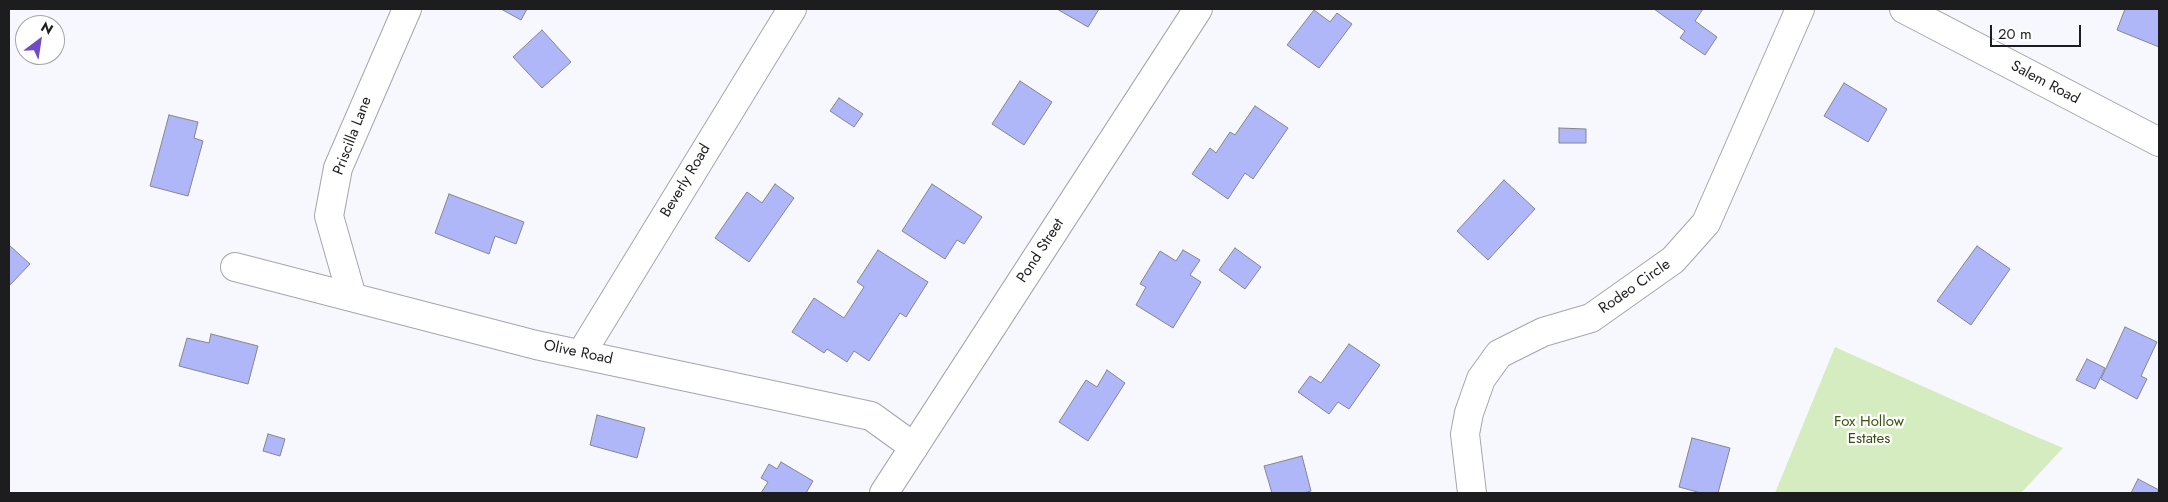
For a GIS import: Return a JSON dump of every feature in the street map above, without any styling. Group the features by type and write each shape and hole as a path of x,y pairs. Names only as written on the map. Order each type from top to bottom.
{"street":[{"name":"Priscilla Lane","path":"352,297 329,216 338,168 407,9"},
{"name":"Beverly Road","path":"580,354 792,9"},
{"name":"Pond Street","path":"884,493 1198,9"},
{"name":"Rodeo Circle","path":"1472,493 1465,434 1469,413 1481,379 1499,354 1543,332 1591,318 1673,260 1706,223 1800,9"},
{"name":"Salem Road","path":"1904,9 2159,142"},
{"name":"Olive Road","path":"235,267 580,354 871,416 914,447"}],"green space":[{"name":"Fox Hollow Estates","path":"1835,347 2063,448 2021,493 1775,493"}],"building":[{"path":"501,9 527,9 521,20"},
{"path":"1057,9 1099,9 1088,27"},
{"path":"1654,9 1703,9 1695,21 1717,37 1705,55 1680,38 1685,31"},
{"path":"2125,9 2159,9 2159,47 2117,30"},
{"path":"1314,10 1330,22 1337,13 1352,24 1319,68 1287,45"},
{"path":"542,30 571,62 542,88 513,57"},
{"path":"1020,81 1052,102 1024,145 992,124"},
{"path":"1844,83 1887,109 1868,142 1824,116"},
{"path":"839,98 863,114 854,127 830,111"},
{"path":"1255,106 1288,128 1253,179 1245,173 1228,199 1192,174 1210,148 1216,153 1230,132 1235,135"},
{"path":"169,115 198,122 194,138 203,141 188,196 150,186"},
{"path":"1559,128 1586,129 1586,143 1559,143"},
{"path":"1504,180 1535,209 1488,260 1457,231"},
{"path":"775,184 794,198 749,262 715,238 747,192 762,203"},
{"path":"932,184 982,217 964,244 957,240 945,259 902,231"},
{"path":"449,194 524,222 516,244 495,236 489,254 435,233"},
{"path":"9,245 30,264 9,286"},
{"path":"1977,246 2010,269 1971,325 1937,301"},
{"path":"1235,248 1261,267 1245,289 1219,270"},
{"path":"878,250 928,282 906,317 900,313 869,361 854,351 847,362 827,349 824,353 792,332 814,298 844,318 864,287 857,282"},
{"path":"1183,250 1200,260 1190,275 1201,282 1173,328 1136,305 1146,287 1140,284 1160,251 1176,261"},
{"path":"2125,327 2157,342 2141,376 2147,379 2137,399 2101,379"},
{"path":"211,334 258,346 248,384 179,366 187,338 209,343"},
{"path":"1349,344 1380,365 1349,409 1338,402 1329,414 1298,392 1310,376 1321,383"},
{"path":"2087,359 2105,368 2095,389 2076,380"},
{"path":"1107,370 1125,383 1088,441 1059,422 1086,380 1097,387"},
{"path":"597,415 645,428 637,458 590,445"},
{"path":"268,434 285,439 280,456 263,451"},
{"path":"1692,438 1730,448 1718,493 1701,493 1679,487"},
{"path":"1302,456 1311,491 1303,493 1272,493 1264,466"},
{"path":"781,462 813,481 806,493 761,493 768,482 761,478 769,464 777,469"},
{"path":"2138,479 2159,490 2157,493 2131,493"}]}
